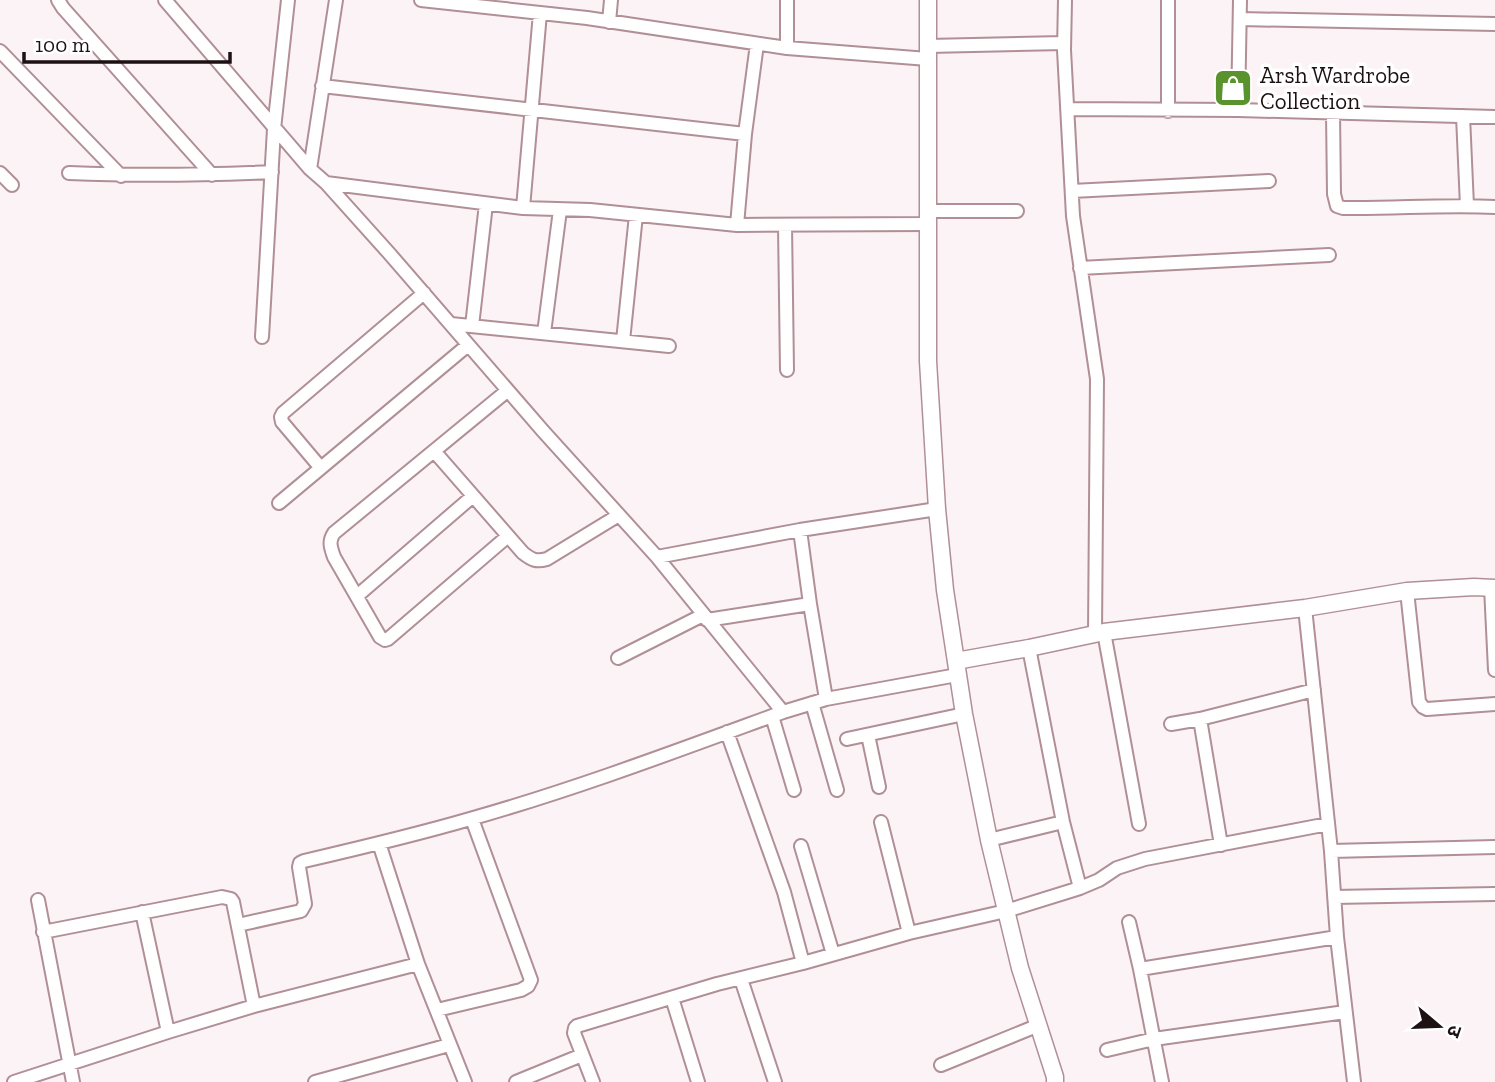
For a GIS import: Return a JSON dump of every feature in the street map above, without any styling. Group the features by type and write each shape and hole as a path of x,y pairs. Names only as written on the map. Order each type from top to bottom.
{"street":[{"path":"58,0 212,175"},
{"path":"165,0 274,129 326,183 507,391 657,557 777,714 794,790"},
{"path":"262,337 274,129 288,0"},
{"path":"310,169 335,0"},
{"path":"421,0 493,4 787,48 928,53 1064,43"},
{"path":"609,22 611,0"},
{"path":"787,0 787,48"},
{"path":"928,0 928,361 945,590 964,714 989,840 1020,968 1055,1082"},
{"path":"1065,0 1064,43 1072,191 1080,268 1097,379 1099,633 1139,824"},
{"path":"1168,0 1168,111"},
{"path":"1238,110 1240,0"},
{"path":"523,208 540,13"},
{"path":"1240,19 1495,24"},
{"path":"737,225 757,44"},
{"path":"0,51 121,176"},
{"path":"322,86 745,134"},
{"path":"1067,109 1238,110 1495,117"},
{"path":"1333,114 1334,194 1337,206 1387,209 1495,207"},
{"path":"1464,116 1466,206"},
{"path":"69,173 121,176 272,172"},
{"path":"0,173 12,185"},
{"path":"1072,191 1269,181"},
{"path":"326,183 523,208 590,210 737,225 927,218 1017,211"},
{"path":"472,326 486,204"},
{"path":"544,333 560,210"},
{"path":"623,341 636,215"},
{"path":"785,225 787,370"},
{"path":"1080,268 1329,255"},
{"path":"320,467 282,422 281,417 424,293"},
{"path":"451,324 669,346"},
{"path":"278,503 468,345"},
{"path":"507,391 334,533 330,539 330,547 380,637 385,640 508,536"},
{"path":"434,451 531,559 538,561 558,553 619,515"},
{"path":"357,596 473,496"},
{"path":"657,557 800,530 937,509"},
{"path":"800,530 826,699"},
{"path":"238,925 301,911 305,904 299,867 304,860 379,844 472,819 826,699 1099,633 1305,608 1407,592 1493,588 1495,670"},
{"path":"1407,592 1419,702 1427,709 1495,704"},
{"path":"618,658 705,618 810,604"},
{"path":"1305,608 1353,1082"},
{"path":"1029,648 1063,822 1080,888"},
{"path":"1171,724 1314,690"},
{"path":"812,703 837,790"},
{"path":"846,739 964,714"},
{"path":"1200,719 1221,845"},
{"path":"727,732 780,880 803,962"},
{"path":"868,735 879,787"},
{"path":"437,1010 521,990 528,986 531,980 472,819"},
{"path":"881,822 909,933"},
{"path":"989,840 1063,822"},
{"path":"593,1082 574,1033 577,1026 717,984 909,933 1006,911 1080,888 1116,868 1145,859 1328,824"},
{"path":"379,844 418,964 465,1082"},
{"path":"801,846 833,954"},
{"path":"1331,851 1495,847"},
{"path":"1334,897 1495,894"},
{"path":"43,932 226,897 233,902 254,1006"},
{"path":"38,900 73,1082"},
{"path":"142,912 168,1031"},
{"path":"1129,922 1162,1082"},
{"path":"1140,969 1337,937"},
{"path":"14,1082 168,1031 418,964"},
{"path":"741,979 775,1082"},
{"path":"672,998 698,1082"},
{"path":"1107,1050 1154,1039 1345,1012"},
{"path":"941,1065 1039,1025"},
{"path":"314,1082 348,1078 449,1045"},
{"path":"516,1082 582,1055"}],"place":[{"name":"Arsh Wardrobe Collection","path":"1233,88"}]}
